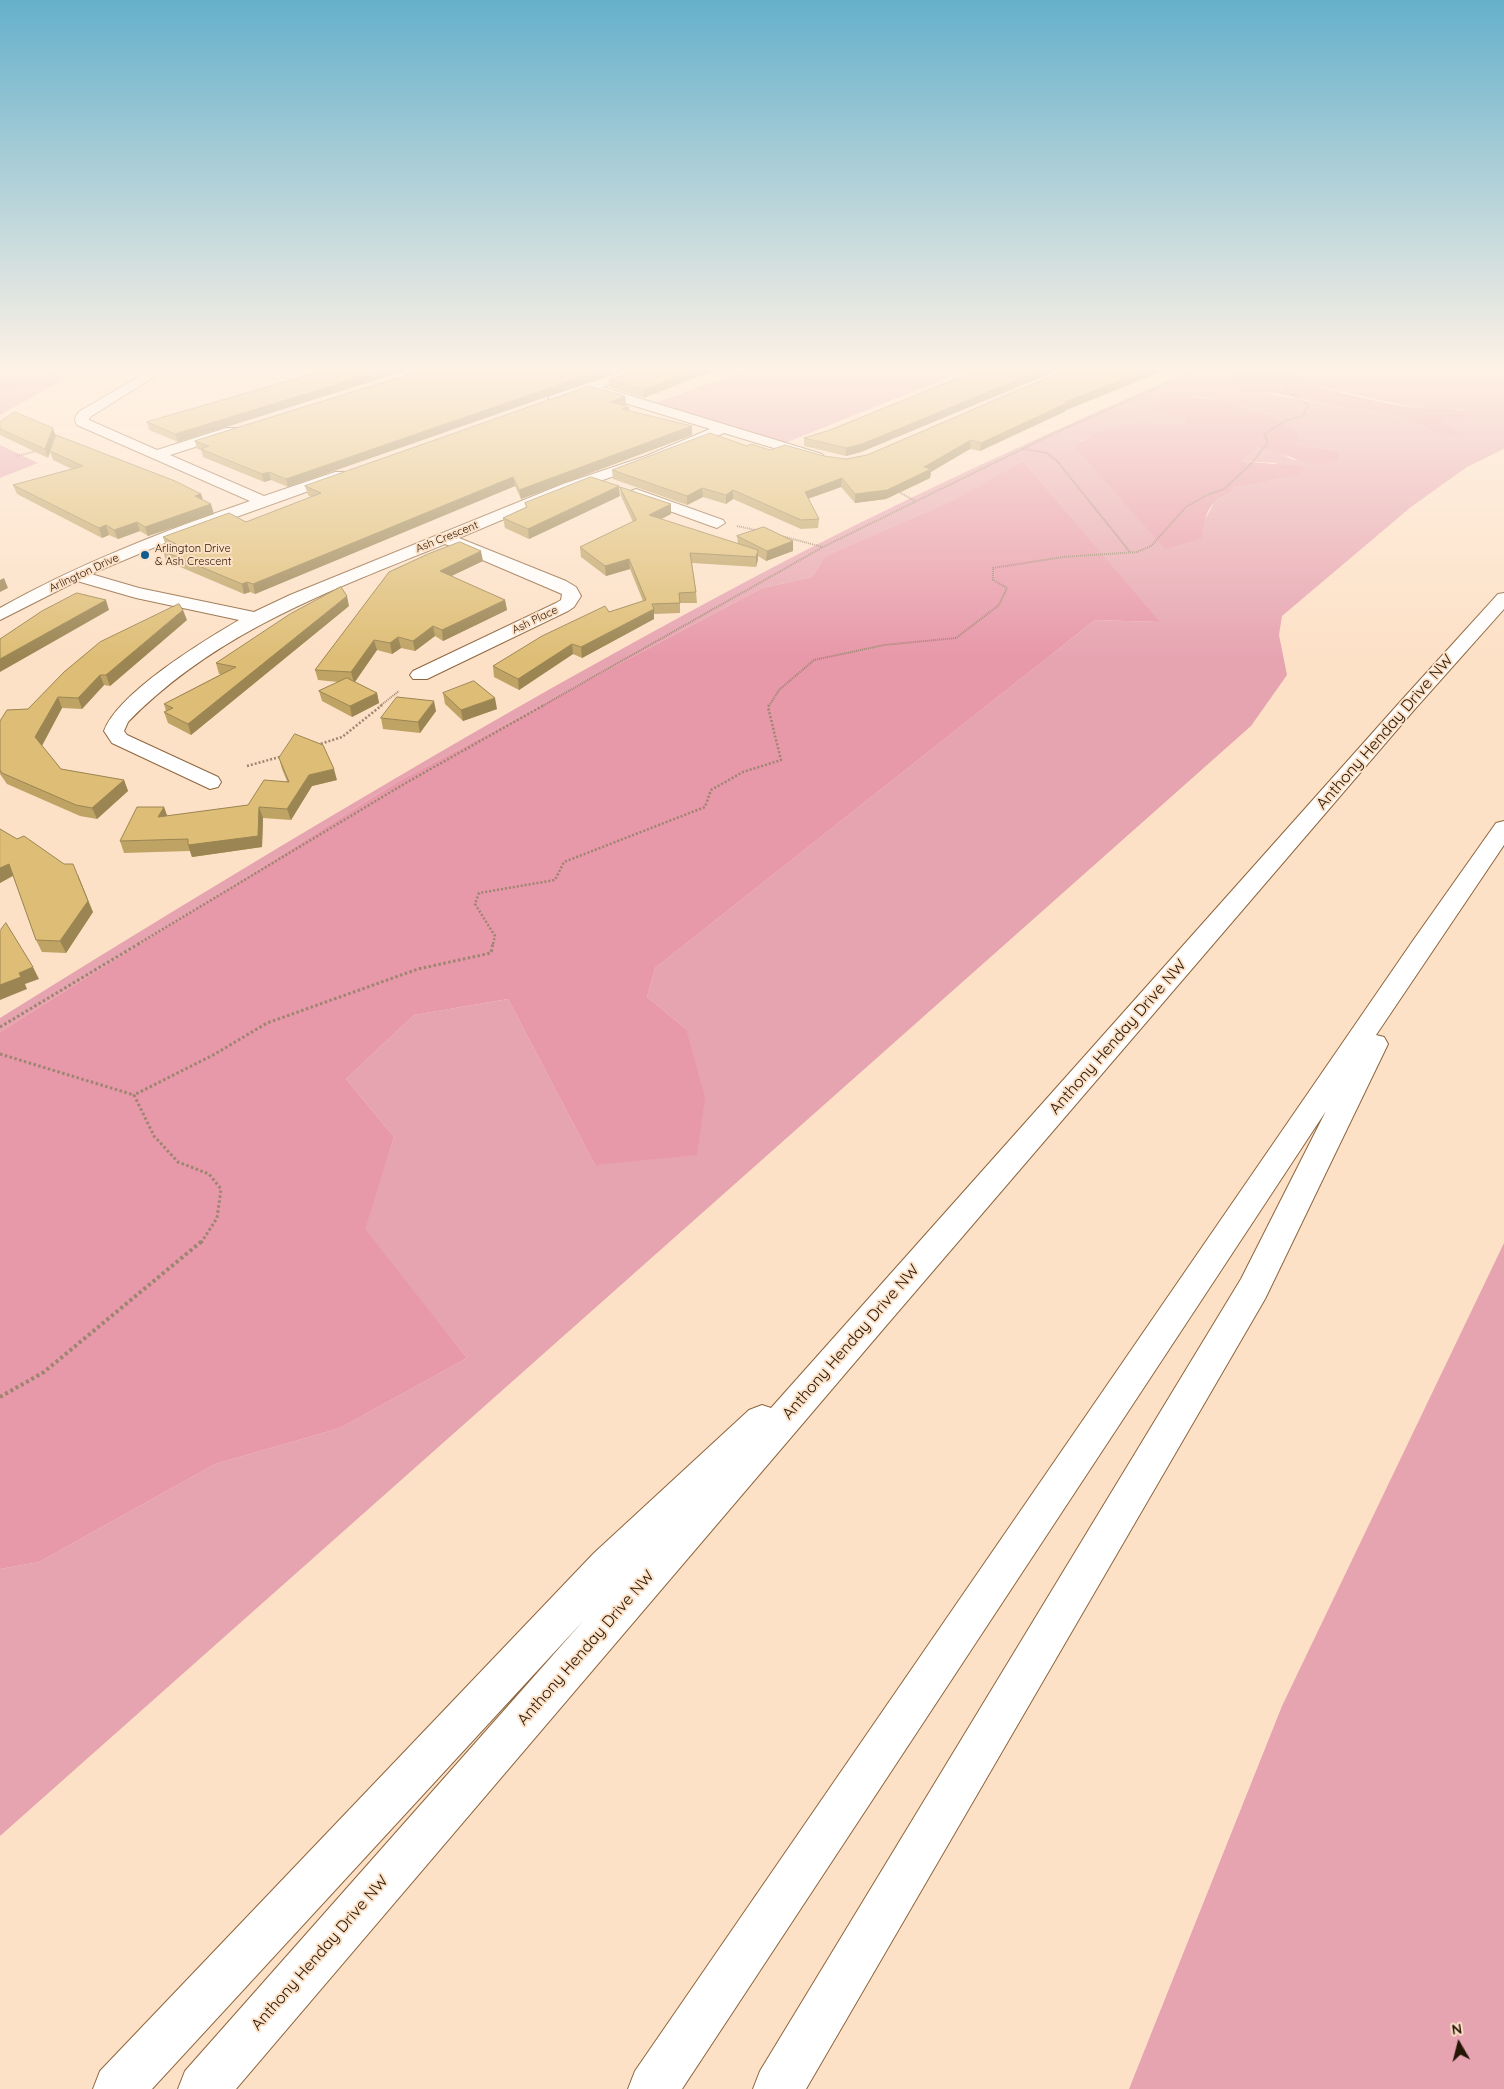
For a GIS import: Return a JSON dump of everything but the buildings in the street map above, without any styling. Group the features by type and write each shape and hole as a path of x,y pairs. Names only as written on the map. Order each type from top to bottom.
{"main road":[{"path":"176,463 264,502"},
{"name":"Ash Crescent","path":"210,782 119,739 114,731 115,726 125,713 176,668 198,652 255,618 445,537 636,463"},
{"name":"Arlington Drive","path":"0,615 78,576 141,548 357,470"},
{"path":"593,479 717,524"},
{"name":"Ash Place","path":"420,675 562,607 568,603 572,596 570,591 560,585 445,537"},
{"path":"78,576 136,593 255,618"},
{"name":"Anthony Henday Drive NW","path":"202,2089 1406,706 1504,598"},
{"path":"653,2089 1421,948 1504,828"},
{"path":"778,2089 1253,1289 1421,948"},
{"path":"118,2089 608,1566 873,1317"}],"path":[{"path":"0,1027 404,784 823,547 994,463"},
{"path":"1059,463 1130,552"},
{"path":"0,1054 134,1095 216,1054 267,1023 418,969 491,953 496,936 475,904 479,893 555,880 564,862 705,807 711,790 743,772 781,760 768,707 779,690 814,660 884,645 956,638 999,605 1007,588 993,580 993,568 1063,557 1130,552 1151,546 1186,507 1207,495 1224,490 1251,463"},
{"path":"893,490 916,502"},
{"path":"717,524 742,526 767,532"},
{"path":"776,535 823,547"},
{"path":"311,747 342,737 399,691"},
{"path":"248,766 284,755"},
{"path":"0,1398 44,1372 199,1246 217,1218 221,1189 209,1174 178,1162 154,1136 134,1095"}],"shaded area":[{"path":"0,463 37,463 0,478"},
{"path":"984,463 1019,463 951,502 825,556 812,577 762,588 397,782 0,1032 0,1018 370,793 652,632 803,552"},
{"path":"1019,463 1025,463 1160,622 1095,620 655,968 647,997 686,1029 705,1098 697,1155 595,1165 508,999 414,1015 346,1079 394,1137 365,1229 467,1358 340,1428 215,1464 39,1562 0,1569 0,1032 397,782 762,588 812,577 825,556 950,502"},
{"path":"1025,463 1116,463 1204,521 1214,503 1233,488 1260,481 1277,463 1474,463 1411,507 1282,616 1279,635 1287,675 1251,726 0,1836 0,1569 39,1562 215,1464 340,1428 467,1358 364,1229 394,1137 346,1079 414,1015 508,999 595,1165 686,1029 647,997 655,968 1095,620 1159,622"},
{"path":"1090,463 1268,463 1306,467 1299,474 1233,488 1214,503 1208,511 1202,538 1165,549"},
{"path":"1504,1243 1504,2089 1129,2089 1282,1706"}],"place":[{"name":"Arlington Drive & Ash Crescent","path":"145,555"}]}
